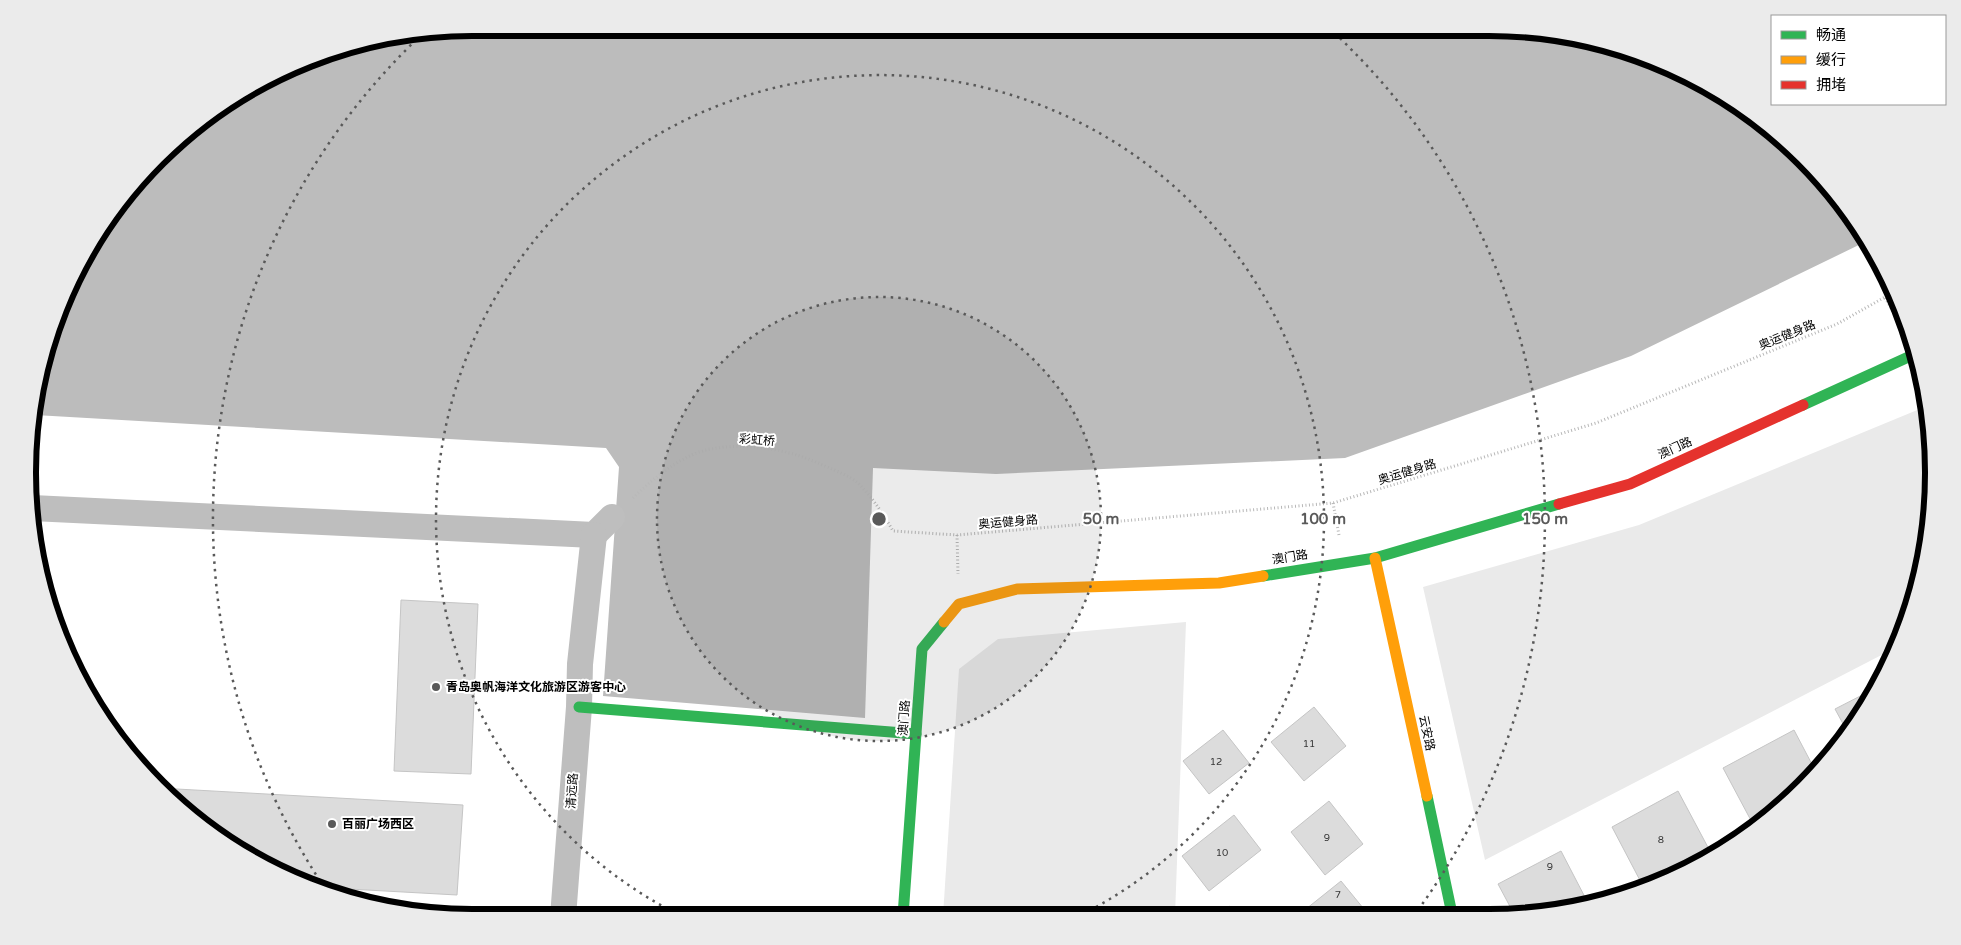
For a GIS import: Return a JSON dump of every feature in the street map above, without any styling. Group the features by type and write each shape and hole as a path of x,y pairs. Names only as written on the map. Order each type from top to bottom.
{"street":[{"name":"澳门路","path":"904,909 922,649 959,604 1017,589 1219,583 1375,558 1630,484 1909,357"},
{"path":"38,508 603,526"},
{"name":"清远路","path":"563,909 579,707 580,664 603,526"},
{"name":"云安路","path":"1375,558 1451,909"},
{"path":"579,707 916,734"}],"path":[{"name":"奥运健身路","path":"893,531 957,535 1333,503 1596,423 1838,324 1888,296"},
{"path":"1885,298 1896,316"},
{"name":"彩虹桥","path":"603,526 651,479 705,451 736,447 771,449 800,455 858,483 876,504 893,531"},
{"path":"957,535 959,604"}],"shaded area":[{"path":"1488,36 1545,40 1601,51 1629,59 1681,81 1731,110 1754,126 1797,164 1835,207 1860,244 1631,356 1345,458 996,474 873,468 865,718 603,696 619,467 606,448 40,415 51,360 59,332 81,280 95,254 126,207 164,164 207,126 230,110 254,95 306,69 360,51 416,40 444,37"},
{"path":"1920,409 1925,472 1921,529 1910,585 1902,613 1886,653 1485,860 1423,587 1639,525"},
{"path":"1186,622 1175,909 943,909 959,669 998,639"}],"building":[{"name":"青岛奥帆海洋文化旅游区游客中心","path":"401,600 478,604 471,774 394,771"},
{"path":"1864,694 1844,725 1835,709"},
{"path":"1314,707 1346,746 1304,781 1271,742"},
{"path":"1223,730 1249,763 1209,794 1183,761"},
{"path":"1794,730 1812,764 1797,781 1751,821 1723,768"},
{"name":"百丽广场西区","path":"173,789 463,805 457,895 341,889 332,886 280,864 254,850 207,819"},
{"path":"1678,791 1709,849 1681,864 1641,882 1612,827"},
{"path":"1329,801 1363,844 1325,875 1291,832"},
{"path":"1234,815 1261,850 1209,891 1182,856"},
{"path":"1561,851 1585,898 1545,905 1511,908 1498,884"},
{"path":"1341,881 1364,909 1306,909"}],"traffic: fast":[{"path":"1803,405 1909,357"},
{"path":"1263,576 1375,558 1559,504"},
{"path":"903,909 922,649 944,622"},
{"path":"579,707 916,734"},
{"path":"1427,796 1451,909"}],"traffic: slow":[{"path":"1375,558 1427,796"},
{"path":"944,622 959,604 1017,589 1219,583 1263,576"}],"traffic: jam":[{"path":"1559,504 1630,484 1803,405"}],"place":[{"name":"青岛奥帆海洋文化旅游区游客中心","path":"436,687"},
{"name":"百丽广场西区","path":"332,824"}]}
